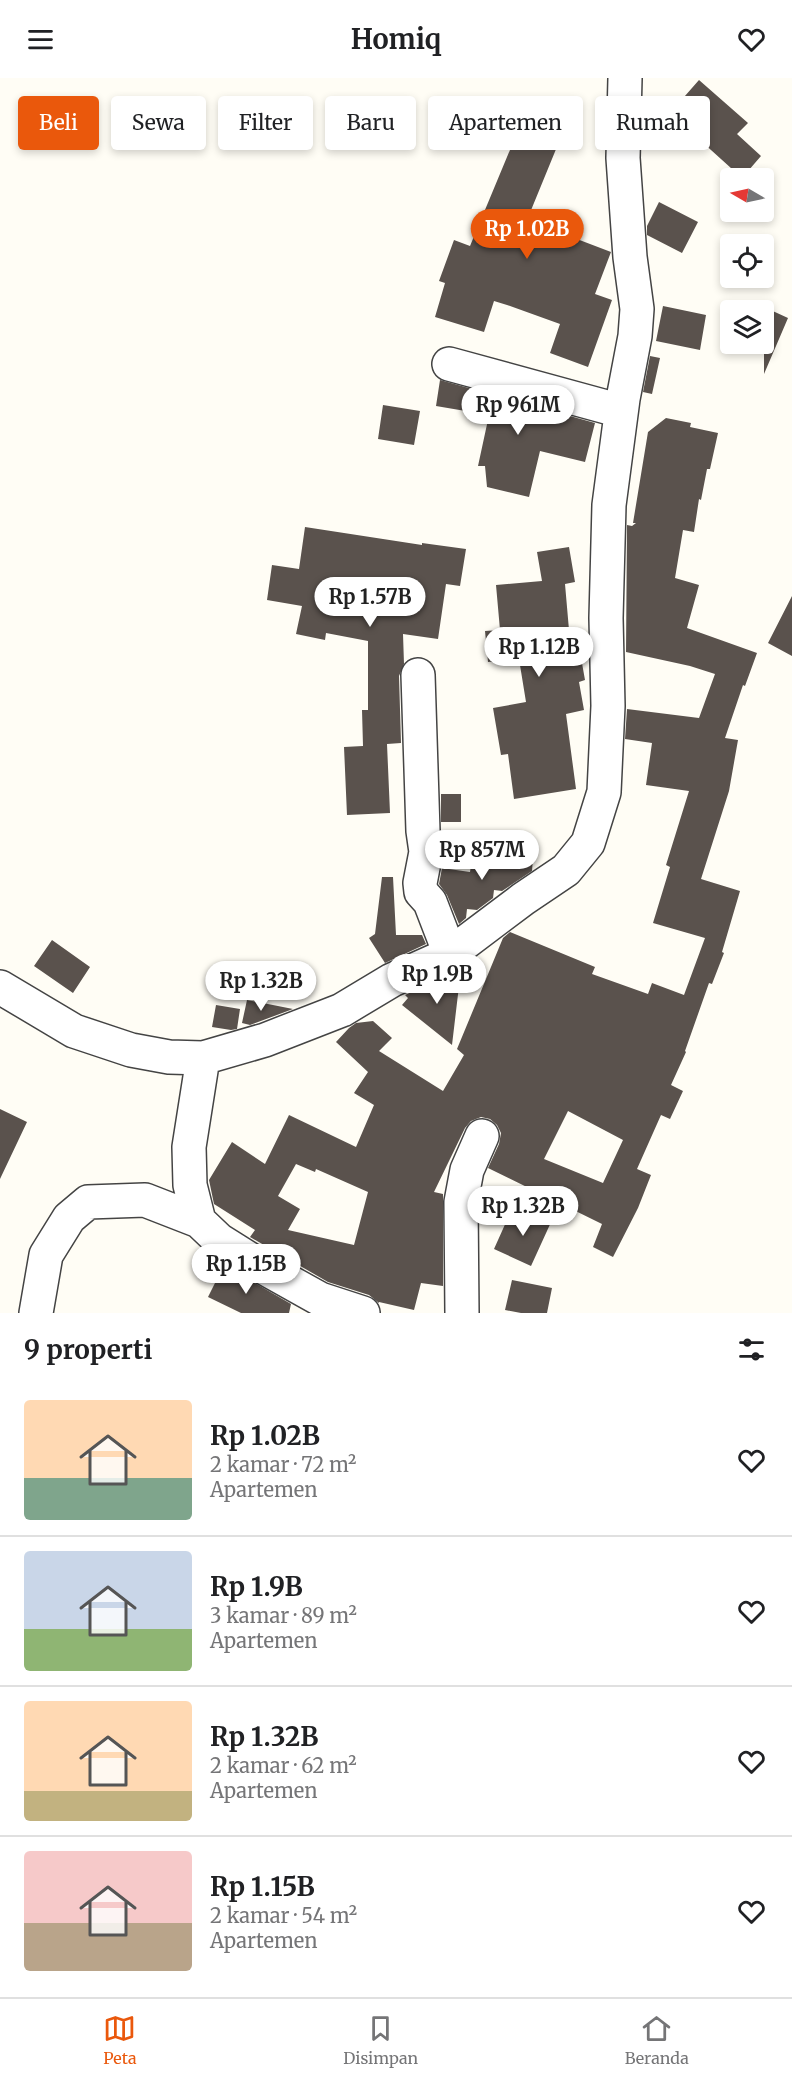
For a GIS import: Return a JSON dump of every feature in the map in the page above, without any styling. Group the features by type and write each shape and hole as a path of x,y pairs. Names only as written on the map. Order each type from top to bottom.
{"street":[{"path":"0,987 74,1031 131,1050 169,1057 203,1058 265,1040 342,1010 392,980 450,954 566,870 588,843 604,792 608,706 606,618 609,505 621,411 635,336 637,309 630,256 623,158 625,78"},
{"path":"449,364 621,411"},
{"path":"418,675 423,831 426,852 420,883 421,892 430,902 450,954"},
{"path":"199,1221 190,1185 189,1147 203,1058"},
{"path":"462,1313 461,1202 467,1170 482,1136"},
{"path":"36,1313 46,1255 69,1218 88,1202 145,1200 199,1221 219,1239 259,1265 320,1299 363,1313"}],"building":[{"path":"699,80 748,123 737,134 761,156 751,168 731,168 710,149 710,96 685,96"},
{"path":"510,150 556,150 527,220 611,252 595,294 612,300 588,367 550,353 560,324 507,305 494,301 484,332 435,317 445,283 439,281 454,240 470,246"},
{"path":"659,202 698,222 682,253 647,235 647,226"},
{"path":"663,306 706,315 700,350 656,341"},
{"path":"774,312 788,318 774,351"},
{"path":"764,354 773,354 764,374"},
{"path":"650,356 660,358 652,394 643,392"},
{"path":"440,380 595,423 585,462 540,451 529,497 487,487 485,466 478,466 489,415 436,406"},
{"path":"383,405 420,411 414,445 378,439"},
{"path":"666,418 691,423 690,427 718,433 710,469 707,469 701,500 699,499 694,532 683,530 675,578 699,585 687,628 757,653 745,686 743,685 725,738 738,740 729,791 701,879 740,891 722,952 724,953 712,984 709,983 686,1052 671,1085 683,1091 670,1119 661,1115 637,1169 651,1175 638,1208 613,1257 593,1247 602,1224 488,1168 499,1144 501,1133 490,1119 481,1117 471,1121 465,1128 434,1192 443,1194 443,1286 421,1283 414,1310 379,1303 369,1295 328,1282 250,1237 255,1230 214,1204 209,1180 232,1142 265,1164 289,1115 356,1147 374,1105 354,1093 368,1072 336,1042 356,1023 373,1021 392,1038 379,1051 443,1091 464,1055 457,1049 503,938 510,932 595,967 592,974 648,994 652,983 684,995 705,938 653,923 670,867 666,865 689,791 646,785 652,743 625,739 627,709 699,718 715,674 626,652 627,525 632,526 636,523 633,523 648,432","holes":["568,1111 623,1140 603,1183 544,1159","296,1164 315,1172 316,1169 368,1192 354,1245 288,1230 300,1209 278,1196"]},
{"path":"305,527 422,545 422,543 466,549 460,586 446,584 438,639 403,634 404,664 399,676 401,743 387,744 390,813 347,815 344,747 363,746 362,710 368,710 368,641 326,633 325,640 296,634 302,606 267,600 272,565 299,569"},
{"path":"569,547 575,582 565,584 571,653 580,652 585,680 579,682 584,710 566,714 576,789 514,799 508,754 501,755 493,708 526,702 519,659 488,662 485,631 500,630 496,585 542,581 537,552"},
{"path":"792,596 792,656 768,643"},
{"path":"441,794 461,794 461,822 441,822"},
{"path":"473,852 533,858 532,871 502,891 494,890 493,898 477,910 467,909 466,918 459,924 447,895 439,884 442,868 470,872"},
{"path":"382,877 393,877 396,935 422,935 426,944 385,963 369,938 375,934"},
{"path":"52,940 90,967 73,993 34,966"},
{"path":"461,969 452,1045 402,1005 408,998 405,995"},
{"path":"247,1000 293,1009 250,1025 242,1023"},
{"path":"216,1005 240,1009 237,1029 212,1027"},
{"path":"0,1109 27,1122 0,1179"},
{"path":"511,1211 552,1220 531,1266 494,1249"},
{"path":"224,1265 291,1304 289,1313 241,1313 208,1297"},
{"path":"512,1280 552,1288 547,1313 521,1313 505,1310"}]}
